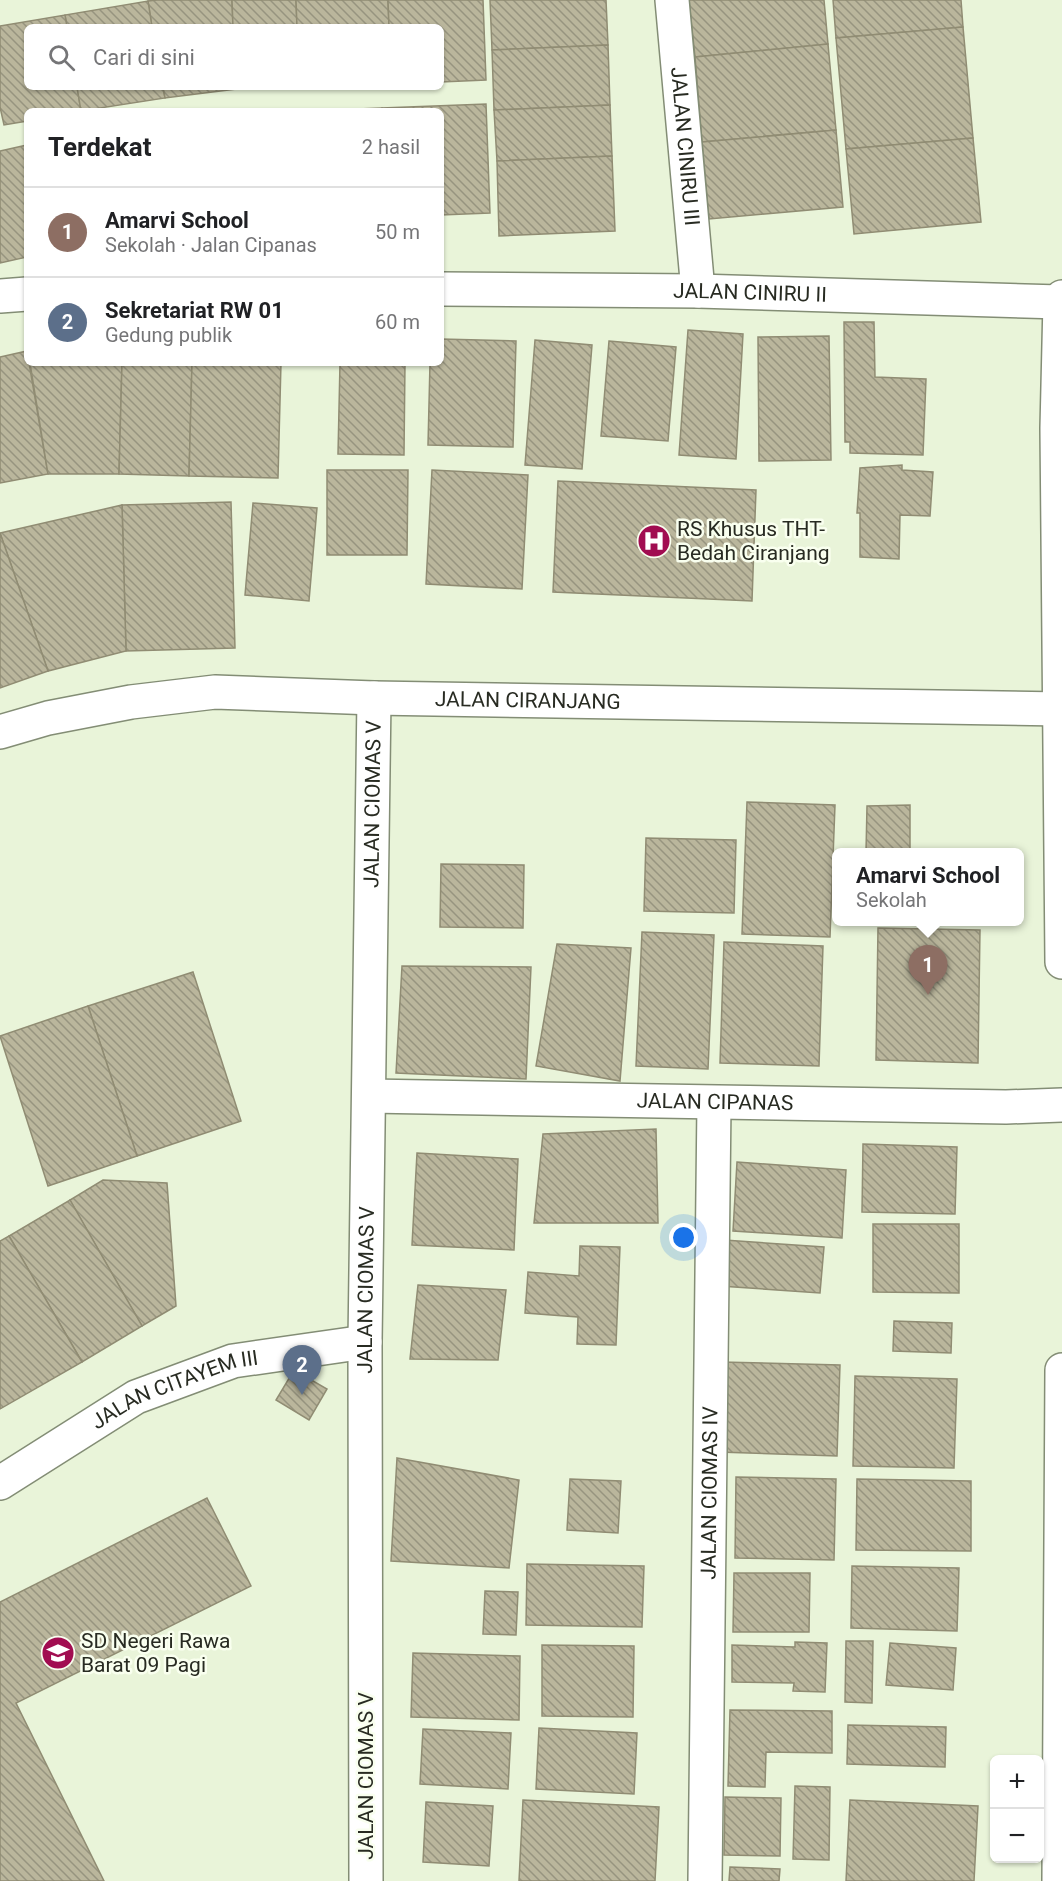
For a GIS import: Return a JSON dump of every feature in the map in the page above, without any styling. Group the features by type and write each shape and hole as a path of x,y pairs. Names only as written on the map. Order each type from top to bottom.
{"street":[{"name":"JALAN CINIRU III","path":"672,0 698,291"},
{"name":"JALAN CINIRU II","path":"444,289 698,291 1061,300"},
{"path":"0,296 24,294"},
{"path":"1061,300 1057,420 1062,962"},
{"name":"JALAN CIRANJANG","path":"0,732 48,718 131,702 215,692 374,698 1060,709"},
{"name":"JALAN CIOMAS V","path":"366,1881 365,1342 374,698"},
{"name":"JALAN CIPANAS","path":"369,1096 714,1103 1062,1105"},
{"name":"JALAN CIOMAS IV","path":"705,1881 714,1103"},
{"name":"JALAN CITAYEM III","path":"0,1483 136,1397 233,1361 365,1342"},
{"path":"1059,1881 1062,1370"}],"building":[{"path":"232,0 233,24 152,24 148,1"},
{"path":"232,0 296,0 297,24 233,24"},
{"path":"296,0 388,0 389,24 297,24"},
{"path":"388,0 483,0 486,80 444,82 444,24 389,24"},
{"path":"490,0 606,0 608,45 492,50"},
{"path":"689,0 824,0 828,44 695,57"},
{"path":"833,0 961,0 963,27 836,38"},
{"path":"148,1 152,24 66,24 65,15"},
{"path":"65,15 66,24 24,24 24,90 78,90 80,108 24,108 24,122 4,125 0,107 0,26"},
{"path":"963,27 973,138 846,149 836,38"},
{"path":"828,44 836,130 702,142 695,57"},
{"path":"608,45 610,105 494,110 492,50"},
{"path":"78,90 164,90 165,98 100,108 80,108"},
{"path":"164,90 228,90 165,98"},
{"path":"486,104 490,213 444,215 444,108 382,108"},
{"path":"610,105 612,156 497,161 494,110"},
{"path":"836,130 843,207 709,219 702,142"},
{"path":"973,138 981,222 854,234 846,149"},
{"path":"24,146 24,258 0,263 0,151"},
{"path":"612,156 615,231 499,236 497,161"},
{"path":"844,322 874,322 875,377 926,379 923,455 850,453 850,442 845,442"},
{"path":"688,330 743,334 736,459 679,455"},
{"path":"829,336 831,460 759,461 758,337"},
{"path":"444,339 516,341 513,447 428,445 430,366 444,366"},
{"path":"535,340 592,345 582,469 525,465"},
{"path":"609,341 676,347 668,441 601,436"},
{"path":"24,352 24,366 30,366 48,474 0,483 0,357"},
{"path":"30,366 122,366 119,474 48,474"},
{"path":"122,366 192,366 189,476 119,474"},
{"path":"192,366 281,366 278,478 189,476"},
{"path":"340,366 405,366 404,455 338,454"},
{"path":"902,465 902,470 933,472 930,516 900,515 899,559 860,557 860,513 857,513 860,468"},
{"path":"327,470 408,470 407,555 327,555"},
{"path":"432,470 528,475 522,589 426,584"},
{"name":"RS Khusus THT- Bedah Ciranjang","path":"558,481 756,490 752,601 553,592"},
{"path":"231,502 235,648 126,651 122,505"},
{"path":"253,503 317,508 309,601 245,595"},
{"path":"122,505 126,651 48,671 0,533"},
{"path":"0,533 48,671 0,688"},
{"path":"747,802 835,805 830,937 742,934"},
{"path":"910,805 910,848 866,848 867,806"},
{"path":"646,838 736,840 734,913 644,911"},
{"path":"441,864 524,865 523,928 440,927"},
{"path":"878,928 980,930 978,1063 876,1060"},
{"path":"642,932 714,935 708,1069 636,1066"},
{"path":"724,942 823,946 819,1066 720,1063"},
{"path":"557,944 631,948 620,1081 536,1066"},
{"path":"402,966 531,967 526,1079 396,1073"},
{"path":"193,972 241,1121 137,1156 88,1006"},
{"path":"88,1006 137,1156 48,1186 0,1036"},
{"path":"656,1129 658,1223 534,1223 543,1134"},
{"path":"863,1144 957,1147 955,1214 862,1212"},
{"path":"417,1153 518,1159 514,1250 412,1245"},
{"path":"737,1162 846,1170 842,1238 733,1231"},
{"path":"103,1180 167,1183 176,1306 142,1326 70,1200"},
{"path":"70,1200 142,1326 82,1362 9,1236"},
{"path":"873,1224 959,1224 959,1293 873,1292"},
{"path":"9,1236 82,1362 0,1409 0,1241"},
{"path":"724,1240 824,1247 820,1293 720,1286"},
{"path":"580,1246 620,1247 616,1345 577,1344 578,1317 525,1313 528,1272 579,1276"},
{"path":"418,1285 506,1290 498,1360 410,1359"},
{"path":"894,1321 952,1323 951,1353 893,1351"},
{"path":"721,1362 840,1365 837,1456 718,1452"},
{"path":"294,1370 327,1389 309,1420 276,1400"},
{"path":"855,1376 957,1379 954,1468 853,1466"},
{"path":"397,1458 519,1480 509,1568 391,1561"},
{"path":"736,1477 836,1479 834,1560 735,1558"},
{"path":"570,1479 621,1481 618,1533 567,1530"},
{"path":"857,1479 971,1481 971,1551 856,1550"},
{"name":"SD Negeri Rawa Barat 09 Pagi","path":"207,1498 251,1586 16,1703 104,1881 0,1881 0,1602"},
{"path":"527,1564 644,1566 642,1627 526,1625"},
{"path":"852,1566 959,1568 957,1631 851,1628"},
{"path":"734,1573 810,1573 809,1632 733,1632"},
{"path":"485,1591 518,1592 516,1635 483,1634"},
{"path":"846,1641 873,1641 872,1703 845,1702"},
{"path":"795,1642 827,1643 825,1692 793,1691 794,1683 732,1682 732,1645 795,1647"},
{"path":"890,1643 956,1648 953,1690 886,1685"},
{"path":"542,1645 634,1646 633,1717 542,1716"},
{"path":"413,1653 520,1656 519,1720 411,1717"},
{"path":"730,1710 832,1711 832,1753 766,1752 765,1787 728,1786"},
{"path":"848,1725 946,1727 945,1767 847,1764"},
{"path":"539,1728 637,1733 634,1794 536,1789"},
{"path":"423,1729 511,1733 508,1789 420,1784"},
{"path":"795,1786 830,1787 829,1860 793,1859"},
{"path":"725,1797 781,1798 780,1856 724,1855"},
{"path":"523,1800 659,1807 655,1881 519,1881"},
{"path":"850,1800 978,1806 974,1881 846,1881"},
{"path":"426,1802 493,1806 489,1866 423,1862"},
{"path":"730,1867 780,1869 779,1881 729,1881"}],"place":[{"name":"RS Khusus THT- Bedah Ciranjang","path":"654,541"},
{"name":"Amarvi School","path":"928,995"},
{"name":"Sekretariat RW 01","path":"302,1395"},
{"name":"SD Negeri Rawa Barat 09 Pagi","path":"58,1653"}]}
